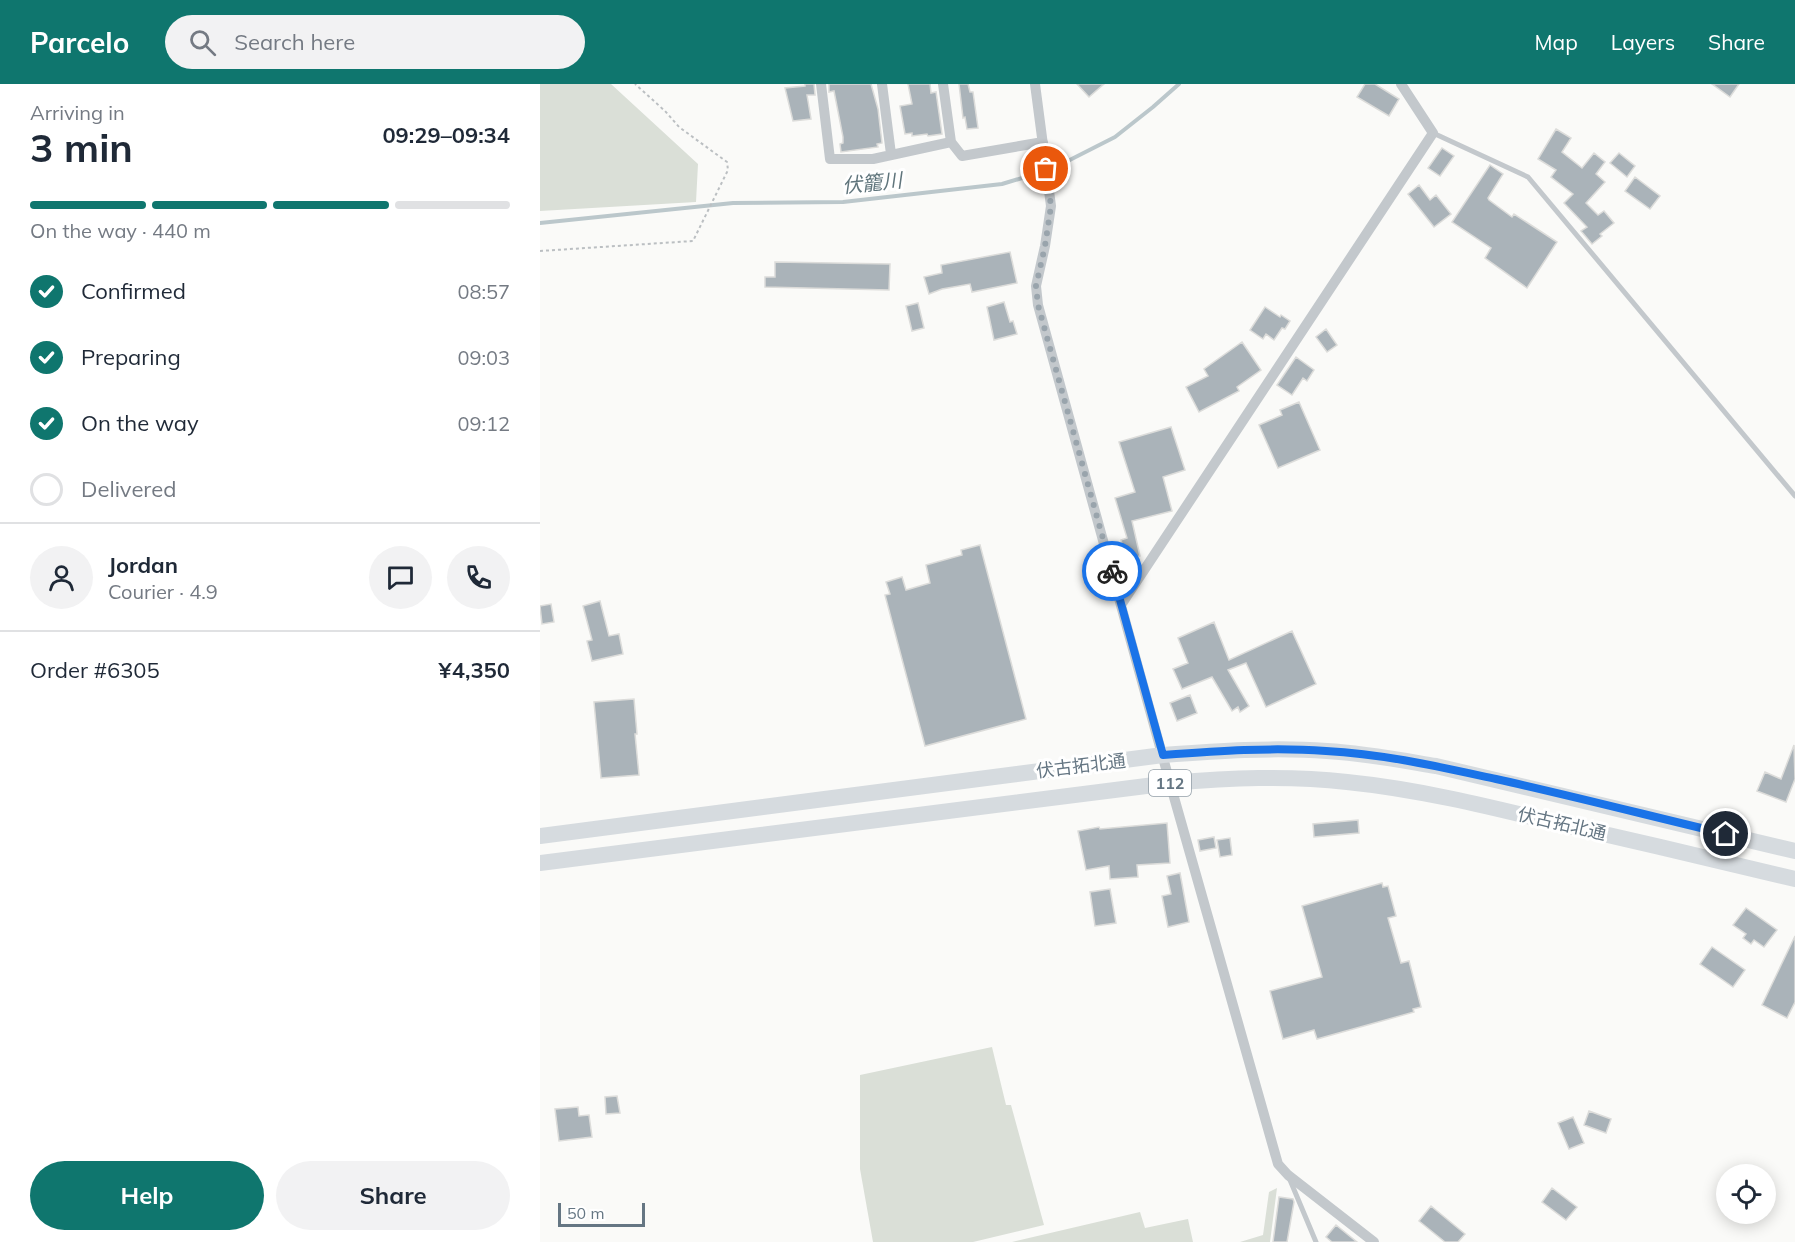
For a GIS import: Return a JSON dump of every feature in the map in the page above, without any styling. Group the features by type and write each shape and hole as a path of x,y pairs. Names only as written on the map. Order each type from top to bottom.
{"main road":[{"name":"伏古拓北通","path":"540,836 1163,755 1218,750 1276,749 1327,751 1436,766 1521,784 1795,851"},
{"name":"伏古拓北通","path":"540,863 1170,783 1238,778 1295,778 1397,788 1468,802 1795,879"}],"street":[{"path":"821,84 830,159 873,159 951,142"},
{"path":"882,84 891,154"},
{"path":"943,84 951,142 962,156 1043,146"},
{"path":"1035,84 1051,206 1036,286 1038,305 1278,1164 1288,1175 1374,1242"},
{"path":"1121,605 1433,133 1401,84"}],"lane":[{"path":"1433,133 1528,177 1795,496"},
{"path":"1288,1175 1316,1242"}],"path":[{"path":"540,250 693,241 728,170 727,162 678,127 665,111 635,84"}],"shaded area":[{"path":"540,84 611,84 698,164 696,202 540,211"},
{"path":"992,1047 1006,1105 1011,1105 1044,1225 973,1242 873,1242 860,1169 860,1075"},
{"path":"1277,1188 1270,1242 1240,1242 1263,1235 1269,1192"},
{"path":"1140,1212 1145,1228 1188,1219 1193,1242 1012,1242"}],"building":[{"path":"805,84 814,84 815,95 807,95 811,119 793,121 785,88 805,86"},
{"path":"829,84 871,84 878,109 882,143 877,144 878,147 841,152 840,144 843,143 843,137 834,91 829,92"},
{"path":"908,84 930,84 931,93 936,92 942,134 912,136 912,133 905,134 900,106 912,104"},
{"path":"959,84 968,84 970,92 973,92 978,128 967,129 965,117 963,118"},
{"path":"1077,84 1104,84 1089,97"},
{"path":"1365,84 1375,84 1399,99 1389,116 1357,97"},
{"path":"1712,84 1739,84 1730,97"},
{"path":"1556,129 1571,138 1562,152 1582,168 1594,153 1605,162 1596,174 1605,182 1586,203 1598,215 1604,211 1614,223 1592,244 1581,231 1587,227 1564,203 1573,194 1551,177 1556,170 1538,159"},
{"path":"1442,148 1454,156 1440,176 1428,168"},
{"path":"1619,153 1635,166 1627,177 1610,163"},
{"path":"1490,165 1503,174 1488,198 1489,200 1512,217 1514,214 1557,242 1527,288 1485,258 1491,248 1452,222"},
{"path":"1635,177 1660,196 1650,209 1625,191"},
{"path":"1419,185 1430,200 1436,195 1451,214 1434,227 1408,194"},
{"path":"1010,252 1017,283 972,292 970,284 929,294 924,277 942,273 941,265"},
{"path":"775,262 890,264 889,290 765,287 765,277 775,277"},
{"path":"1004,302 1010,322 1013,321 1017,334 994,340 987,307"},
{"path":"918,303 924,328 912,331 906,306"},
{"path":"1265,307 1290,321 1274,340 1266,334 1263,339 1250,330"},
{"path":"1326,329 1337,345 1327,352 1316,337"},
{"path":"1242,342 1261,370 1237,387 1239,391 1199,412 1186,387 1208,376 1204,369"},
{"path":"1296,357 1314,370 1307,381 1303,378 1292,395 1277,385"},
{"path":"1299,402 1320,450 1278,468 1259,425 1282,415 1280,410"},
{"path":"1171,427 1185,470 1163,477 1172,511 1132,521 1140,556 1136,557 1138,565 1135,571 1124,573 1121,562 1126,561 1121,540 1127,538 1115,498 1135,492 1119,442"},
{"path":"980,545 1026,719 925,746 885,595 890,594 886,582 902,577 906,590 930,583 926,565 962,555 961,550"},
{"path":"600,601 609,636 619,634 623,654 592,661 587,641 592,640 583,606"},
{"path":"551,604 554,622 542,624 540,606"},
{"path":"1214,622 1229,660 1292,631 1316,684 1266,707 1246,663 1228,670 1249,706 1240,712 1238,707 1232,711 1212,677 1182,689 1173,669 1188,663 1178,638"},
{"path":"1190,695 1197,713 1177,721 1170,703"},
{"path":"634,699 639,775 601,778 594,702"},
{"path":"1794,745 1795,779 1786,802 1757,791 1765,772 1781,779"},
{"path":"1358,820 1359,833 1314,837 1313,824"},
{"path":"1167,823 1170,863 1137,865 1138,877 1110,879 1109,866 1086,870 1078,831 1099,827 1100,829"},
{"path":"1214,837 1216,848 1200,851 1198,840"},
{"path":"1230,838 1232,855 1220,857 1217,840"},
{"path":"1180,873 1189,922 1168,927 1162,896 1171,894 1167,876"},
{"path":"1382,883 1383,887 1388,886 1396,916 1388,918 1401,963 1409,961 1421,1007 1413,1009 1414,1012 1317,1039 1314,1030 1283,1039 1270,991 1322,977 1302,906"},
{"path":"1110,889 1116,923 1095,926 1090,892"},
{"path":"1746,908 1777,930 1764,947 1754,940 1751,944 1743,938 1746,934 1733,925"},
{"path":"1795,936 1795,1002 1787,1018 1762,1005"},
{"path":"1712,947 1745,970 1733,987 1700,964"},
{"path":"617,1096 620,1113 606,1114 605,1097"},
{"path":"578,1107 579,1116 589,1115 592,1137 559,1141 555,1109"},
{"path":"1589,1111 1611,1119 1606,1133 1584,1125"},
{"path":"1573,1117 1584,1143 1569,1149 1558,1123"},
{"path":"1552,1188 1577,1207 1566,1220 1542,1202"},
{"path":"1279,1197 1293,1199 1294,1202 1287,1242 1273,1242"},
{"path":"1431,1206 1465,1234 1458,1242 1445,1242 1419,1221"},
{"path":"1336,1225 1357,1242 1332,1242 1326,1237"}],"waterway":[{"name":"伏籠川","path":"540,223 733,203 843,202 1002,184 1052,169 1115,137 1179,84"}],"way so far":[{"path":"1046,169 1051,206 1036,286 1038,305 1112,571"}],"route":[{"path":"1112,571 1163,755 1218,750 1276,749 1327,751 1383,757 1521,784 1726,834"}]}
